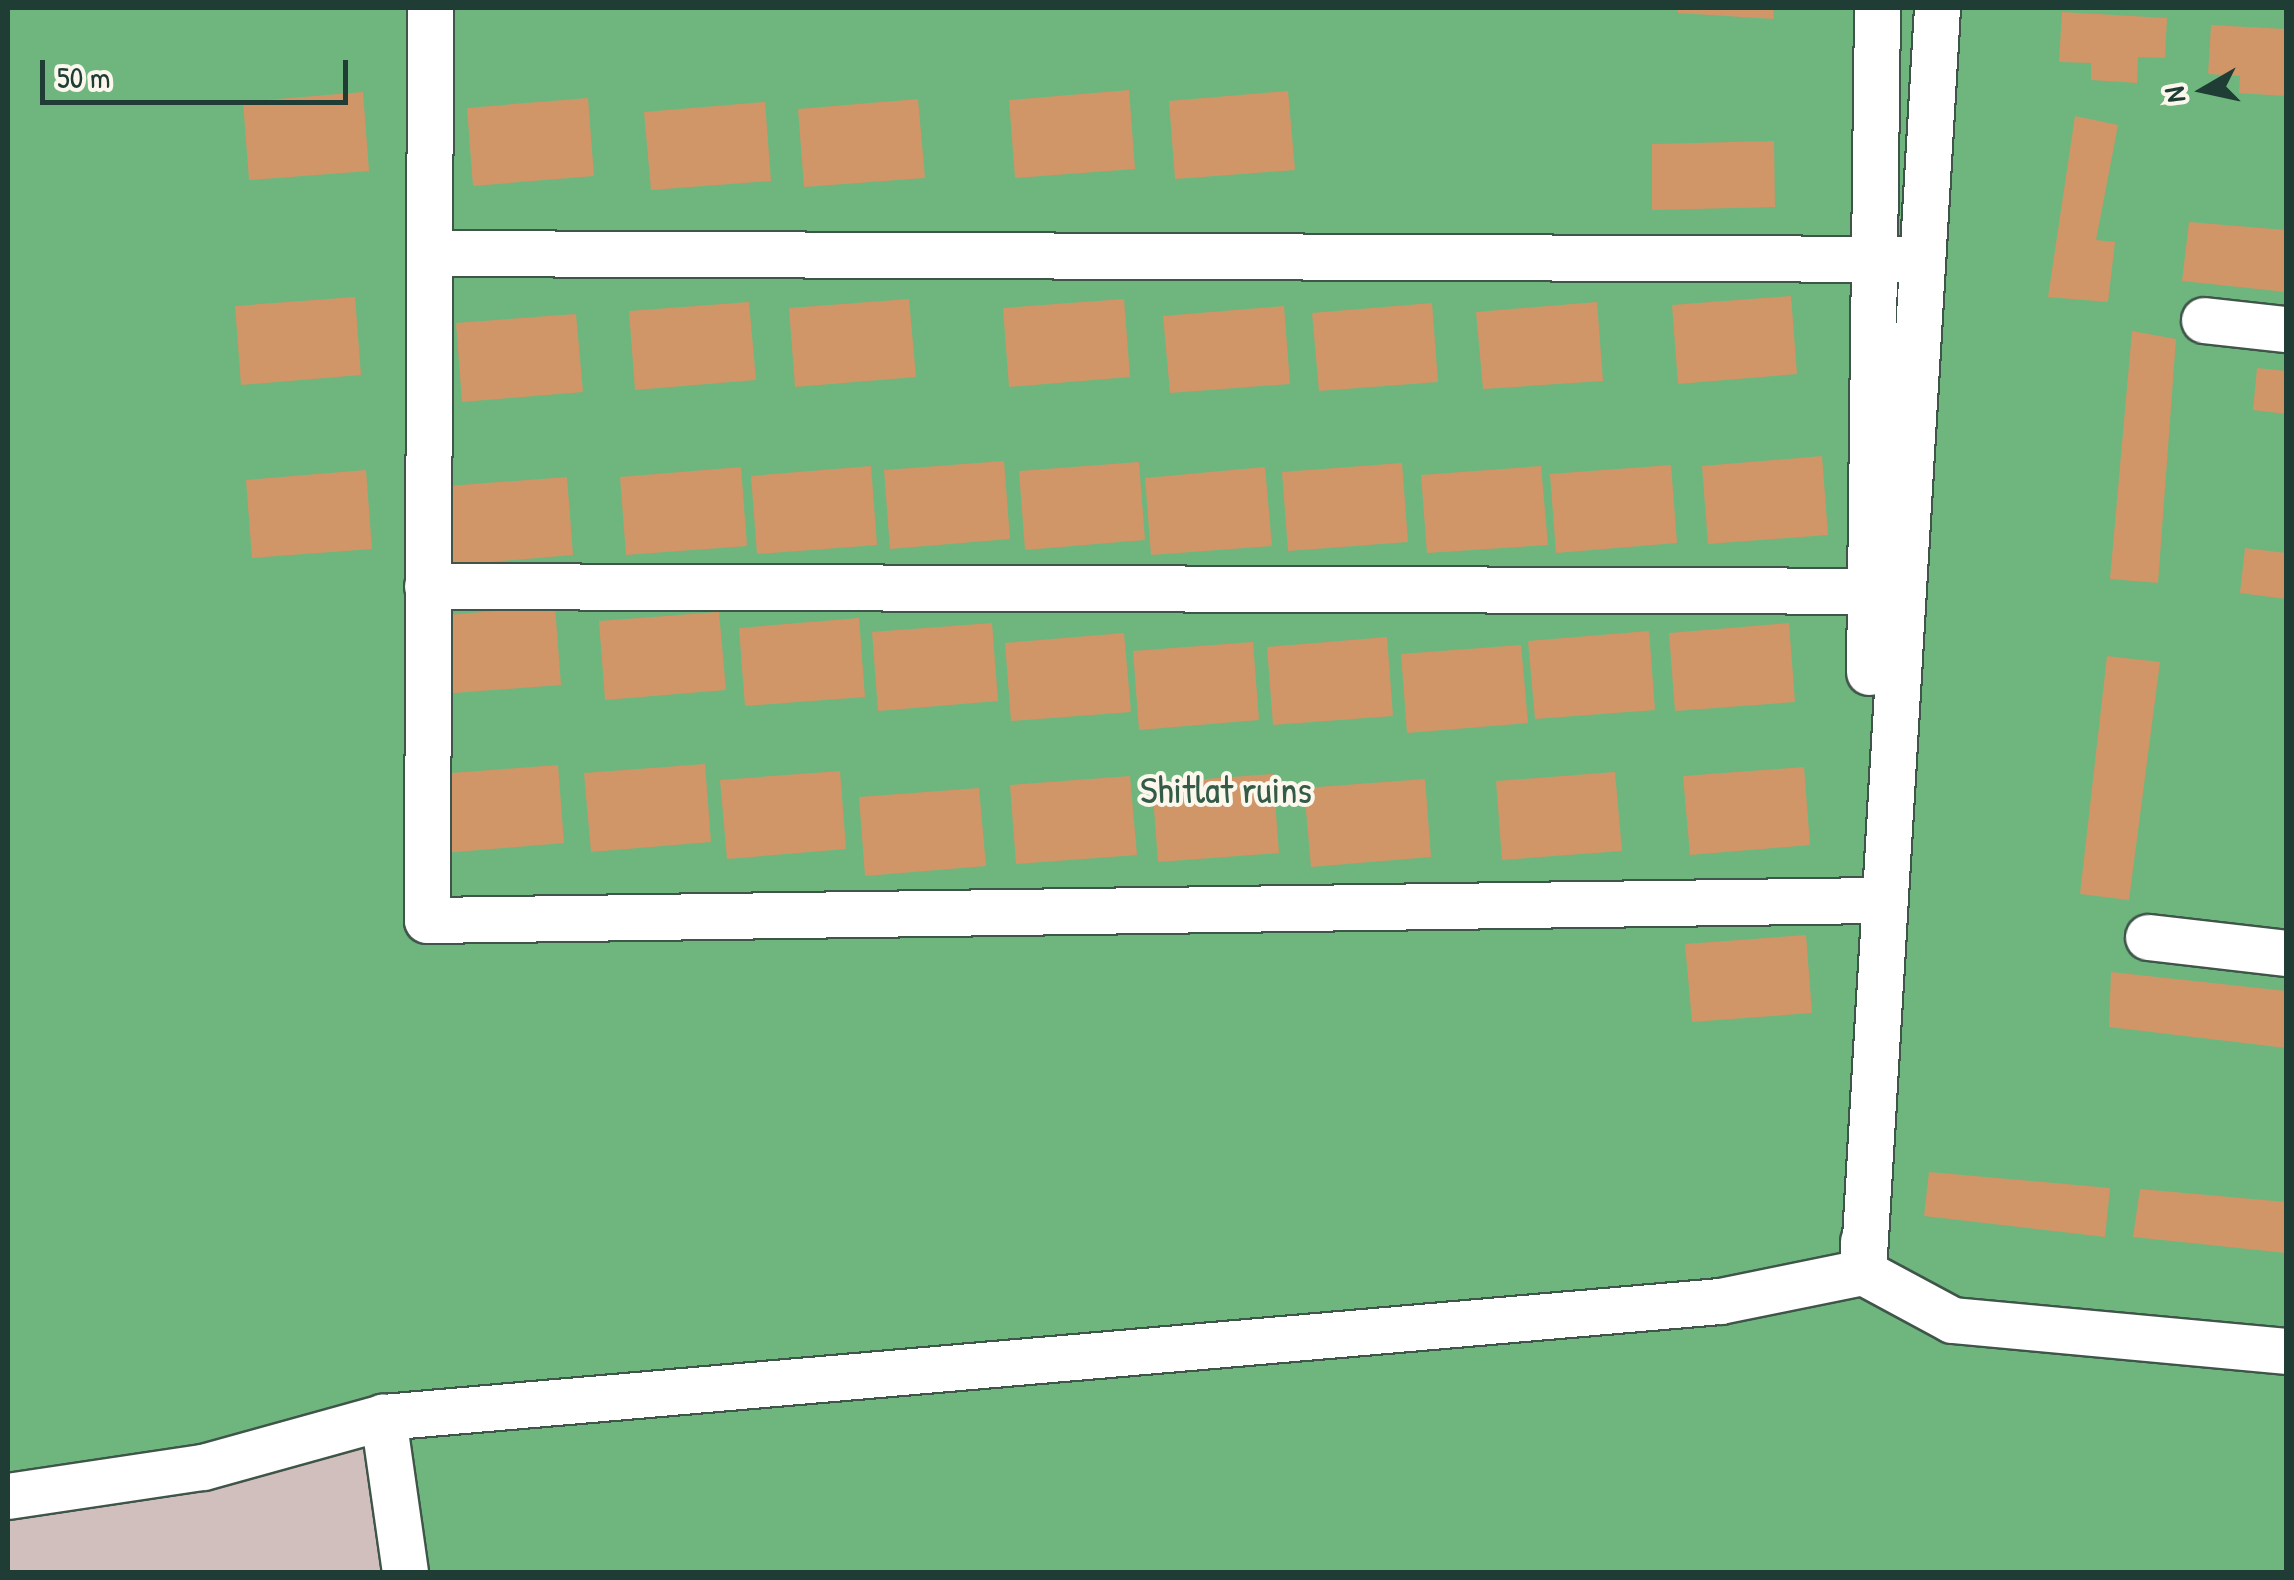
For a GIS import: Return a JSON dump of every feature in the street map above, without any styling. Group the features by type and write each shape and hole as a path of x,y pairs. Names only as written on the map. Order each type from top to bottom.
{"street":[{"path":"430,8 426,920 1876,900"},
{"path":"1877,8 1874,259 1887,591"},
{"path":"1862,1272 1887,591 1922,259 1938,8"},
{"path":"429,253 1922,259"},
{"path":"2204,320 2286,329"},
{"path":"427,586 1887,591"},
{"path":"2148,937 2286,953"},
{"path":"8,1496 203,1466 382,1417 1720,1301 1862,1272 1952,1320 2286,1351"},
{"path":"382,1417 405,1572"}],"shaded area":[{"path":"383,1417 405,1572 8,1572 8,1496"}],"green space":[{"name":"Shitlat ruins","path":"8,8 2286,8 2286,1572 405,1572 383,1418 8,1496"}],"building":[{"path":"1678,8 1773,8 1774,19 1678,13"},
{"path":"2062,12 2167,18 2165,58 2138,57 2137,83 2091,80 2091,63 2059,62"},
{"path":"2211,25 2286,29 2286,96 2239,93 2240,76 2208,74"},
{"path":"1129,90 1135,169 1015,178 1009,100"},
{"path":"1288,91 1295,170 1175,179 1169,101"},
{"path":"363,92 369,171 249,180 243,102"},
{"path":"588,98 594,176 473,186 467,108"},
{"path":"918,99 925,178 804,187 798,109"},
{"path":"765,102 771,181 651,190 644,112"},
{"path":"2075,116 2118,125 2096,240 2115,242 2108,302 2048,297"},
{"path":"1774,141 1775,207 1652,210 1652,144"},
{"path":"2189,222 2286,230 2286,292 2182,281"},
{"path":"1791,296 1797,374 1678,384 1672,305"},
{"path":"355,297 361,375 241,385 235,306"},
{"path":"909,299 916,377 795,387 789,308"},
{"path":"1124,299 1130,377 1009,387 1003,308"},
{"path":"749,302 756,380 635,390 629,311"},
{"path":"1597,302 1603,381 1483,389 1476,312"},
{"path":"1432,303 1438,382 1319,391 1312,313"},
{"path":"1284,306 1290,384 1170,393 1163,316"},
{"path":"576,314 583,392 462,402 456,323"},
{"path":"2132,331 2176,339 2158,583 2110,579"},
{"path":"2257,368 2286,371 2286,414 2253,410"},
{"path":"1822,456 1828,535 1708,544 1702,466"},
{"path":"1004,461 1010,539 890,549 884,470"},
{"path":"1139,462 1145,540 1025,550 1019,471"},
{"path":"1402,463 1408,542 1288,551 1282,472"},
{"path":"1671,465 1677,543 1556,553 1550,474"},
{"path":"871,466 877,545 757,554 751,476"},
{"path":"1541,466 1548,545 1427,553 1421,475"},
{"path":"741,467 747,546 626,555 620,477"},
{"path":"1265,467 1272,546 1151,555 1145,478"},
{"path":"366,470 372,549 252,558 246,480"},
{"path":"567,477 573,555 453,565 447,486"},
{"path":"2245,548 2286,553 2286,599 2240,593"},
{"path":"555,606 561,685 441,694 435,616"},
{"path":"719,612 726,690 605,700 599,621"},
{"path":"859,618 865,697 745,706 739,628"},
{"path":"992,623 998,701 878,711 872,632"},
{"path":"1789,623 1795,702 1675,711 1669,633"},
{"path":"1649,631 1655,710 1535,719 1528,641"},
{"path":"1124,633 1131,712 1011,721 1005,643"},
{"path":"1387,637 1393,716 1273,725 1267,647"},
{"path":"1253,642 1259,720 1139,730 1133,651"},
{"path":"1521,645 1528,723 1407,733 1401,654"},
{"path":"2107,656 2160,662 2129,900 2080,894"},
{"path":"705,764 711,842 591,852 584,773"},
{"path":"558,765 564,843 444,853 438,774"},
{"path":"1804,767 1810,845 1690,855 1683,776"},
{"path":"840,771 846,849 727,859 720,780"},
{"path":"1615,772 1622,851 1502,860 1496,781"},
{"path":"1273,774 1279,853 1158,862 1152,783"},
{"path":"1130,776 1137,855 1016,864 1010,785"},
{"path":"1425,779 1431,857 1311,867 1304,788"},
{"path":"979,788 986,866 865,876 859,797"},
{"path":"1806,935 1812,1013 1692,1022 1685,944"},
{"path":"2111,972 2286,991 2286,1048 2109,1027"},
{"path":"1929,1172 2110,1188 2105,1237 1924,1216"},
{"path":"2140,1189 2286,1202 2286,1253 2133,1237"}]}
